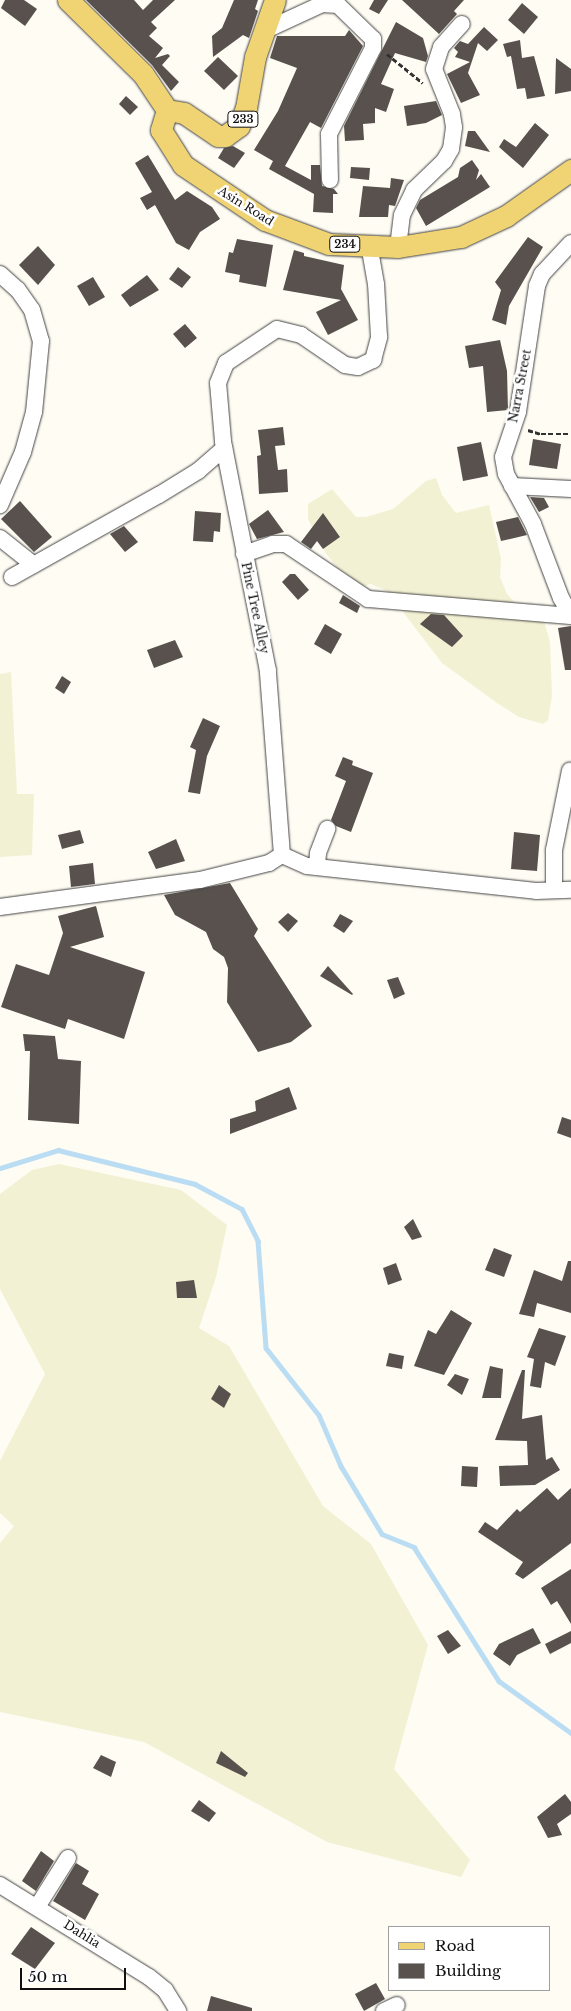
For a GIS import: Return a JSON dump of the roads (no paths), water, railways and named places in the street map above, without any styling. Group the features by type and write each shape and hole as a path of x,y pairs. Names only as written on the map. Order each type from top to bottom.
{"main road":[{"path":"68,0 143,74 167,110"},
{"name":"233","path":"167,110 184,113 218,136 233,132 244,118 255,57 275,0"},
{"name":"Asin Road","path":"167,110 161,122 163,138 183,165 265,220 329,244 398,247 427,245 461,237 506,216 571,170"}],"street":[{"path":"266,30 323,2 338,4 349,12 369,33 372,48 329,134 330,180"},
{"path":"398,247 402,215 414,190 444,161 451,149 454,127 434,69 435,57 462,24"},
{"name":"Narra Street","path":"571,243 542,274 537,286 518,412 503,457 512,486 533,524 561,598 571,616"},
{"name":"Pine Tree Alley","path":"282,855 268,672 224,448 218,382 226,363 265,335 277,329 290,330 344,365 358,367 373,360 379,337 376,284 369,245"},
{"path":"0,274 18,290 32,310 41,341 34,412 23,452 0,505"},
{"path":"12,577 173,486 224,448"},
{"path":"512,486 571,489"},
{"path":"0,538 34,565"},
{"path":"244,554 273,544 286,544 368,599 571,616"},
{"path":"554,888 564,832 570,771"},
{"path":"317,867 318,853 327,829"},
{"path":"0,907 200,880 269,863 282,855 317,867 536,891 554,888 571,890"},
{"path":"38,1907 68,1858"},
{"name":"Dahlia","path":"0,1885 149,1977 165,1990 178,2011"}],"waterway":[{"path":"0,1168 58,1150 195,1184 242,1209 258,1241 266,1348 319,1415 341,1466 382,1534 414,1547 499,1681 571,1733"}]}
